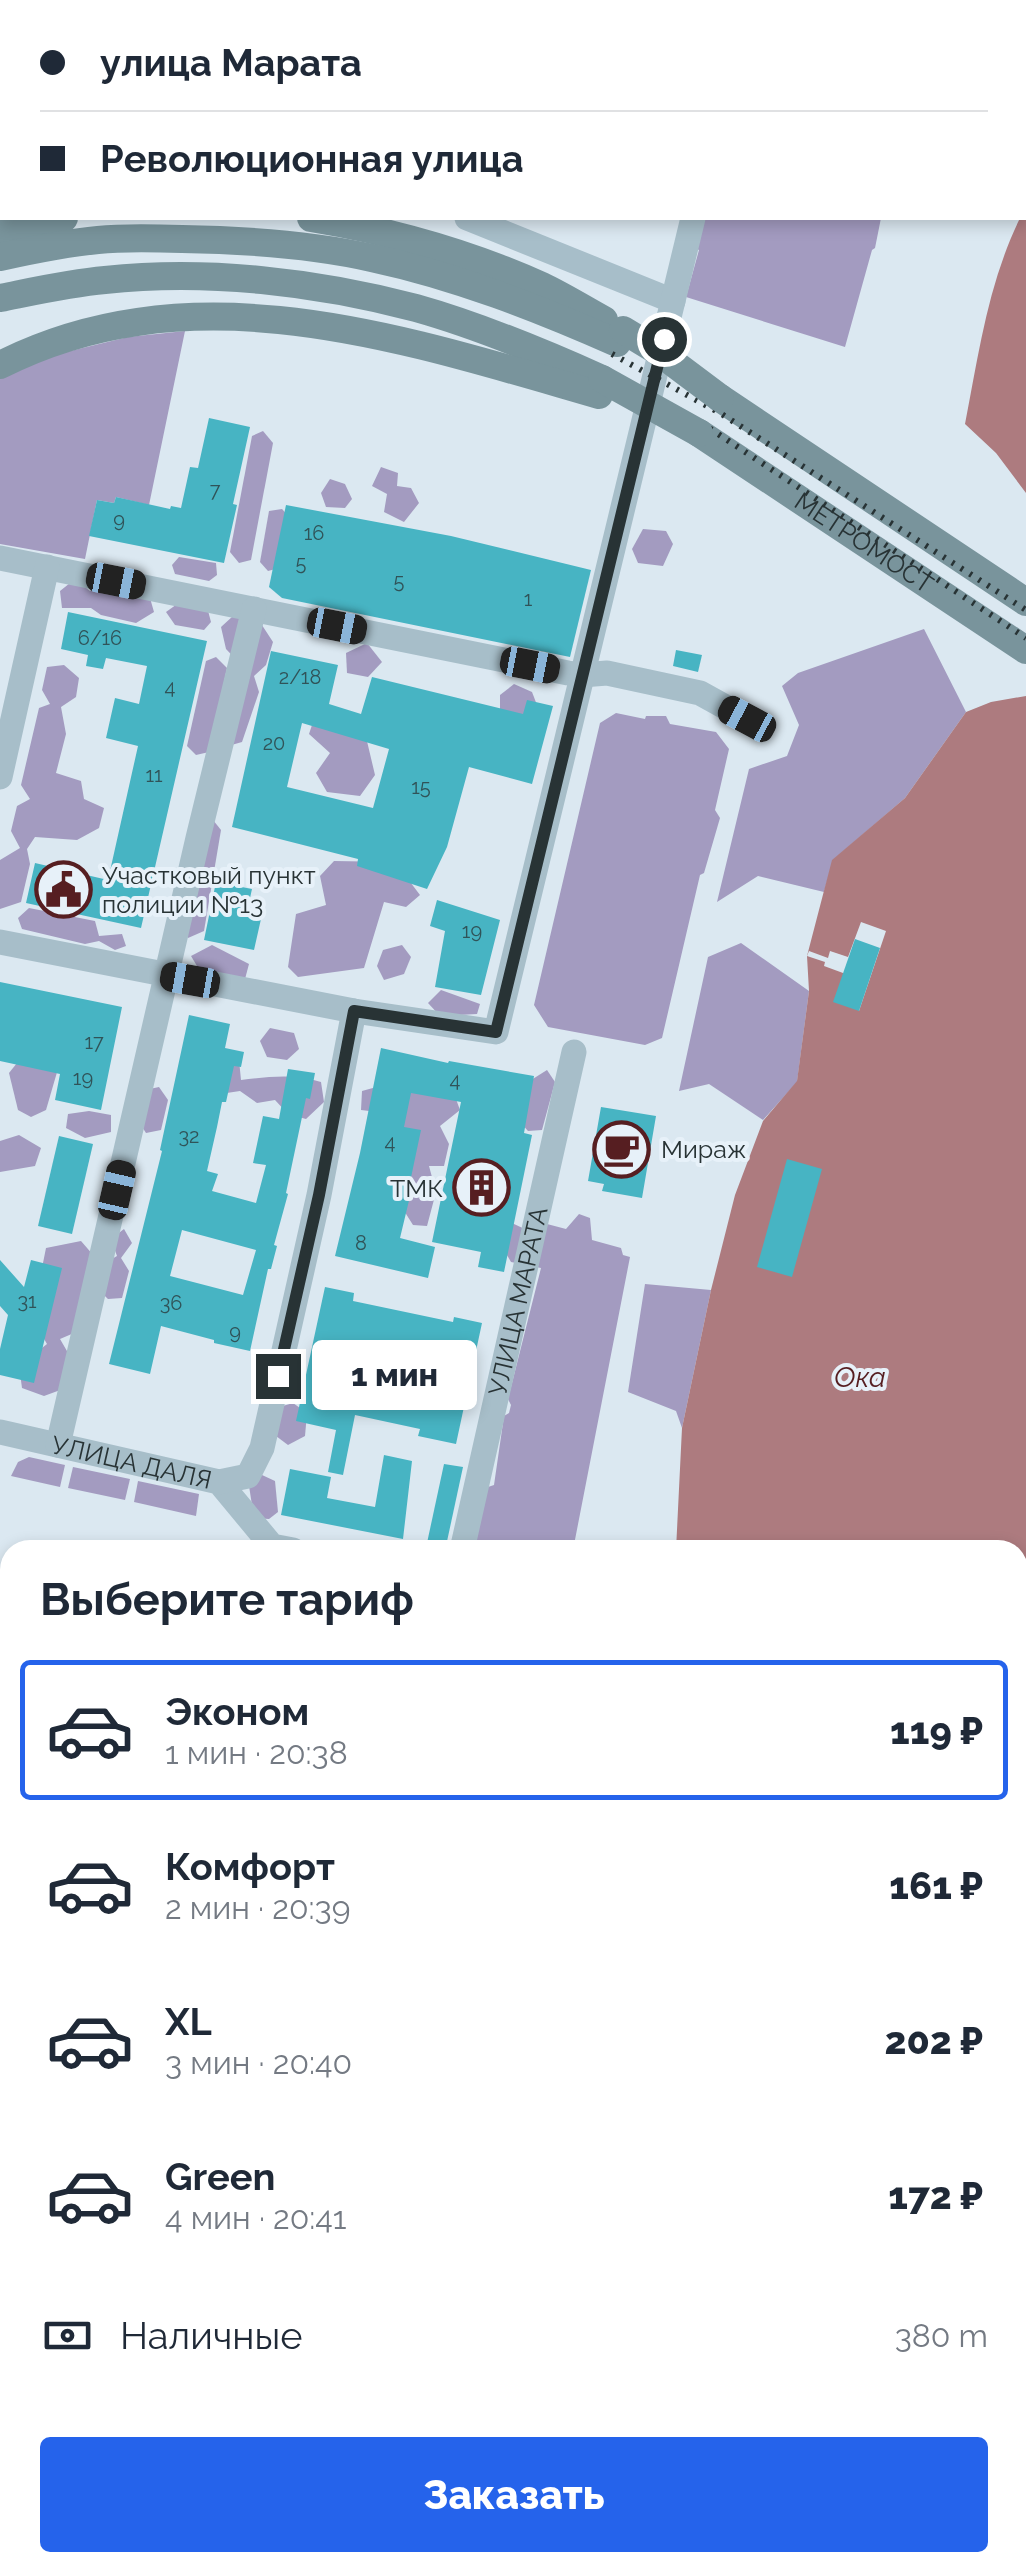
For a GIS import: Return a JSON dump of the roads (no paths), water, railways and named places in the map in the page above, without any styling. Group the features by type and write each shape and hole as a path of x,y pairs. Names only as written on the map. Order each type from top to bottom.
{"main road":[{"path":"0,231 54,220"},
{"path":"324,220 452,251 543,286 620,337"},
{"path":"0,257 102,239 220,240 328,250 427,272 620,337"},
{"path":"0,298 53,286 159,276 320,288 420,309 514,342 600,387"},
{"path":"0,365 76,333 130,321 188,316 255,317 328,325 600,387"},
{"name":"МЕТРОМОСТ","path":"620,337 656,350 720,398 1026,602"},
{"name":"МЕТРОМОСТ","path":"600,387 699,432 1026,650"}],"street":[{"path":"472,220 673,302"},
{"path":"0,942 354,1011 496,1032 693,220"},
{"path":"0,558 582,675 607,673 700,694 747,719"},
{"path":"0,778 47,566"},
{"path":"58,1445 254,609"},
{"path":"220,1482 248,1476 262,1448 319,1195 354,1011"},
{"name":"УЛИЦА МАРАТА","path":"464,1540 574,1052"},
{"name":"УЛИЦА ДАЛЯ","path":"0,1432 220,1482 267,1540"}],"water":[{"path":"1019,220 1026,220 1026,493 996,453 965,424 992,293"},
{"name":"Ока","path":"1026,696 1026,1540 676,1540 682,1428 711,1290 735,1195 763,1121 797,1081 809,991 807,956 832,860 905,798 966,712 991,702"}],"railway":[{"path":"612,354 720,413 1026,610"},
{"path":"607,376 697,420 1026,638"}],"place":[{"name":"Участковый пункт полиции №13","path":"63,889"},
{"name":"Мираж","path":"622,1149"},
{"name":"ТМК","path":"482,1188"}]}
